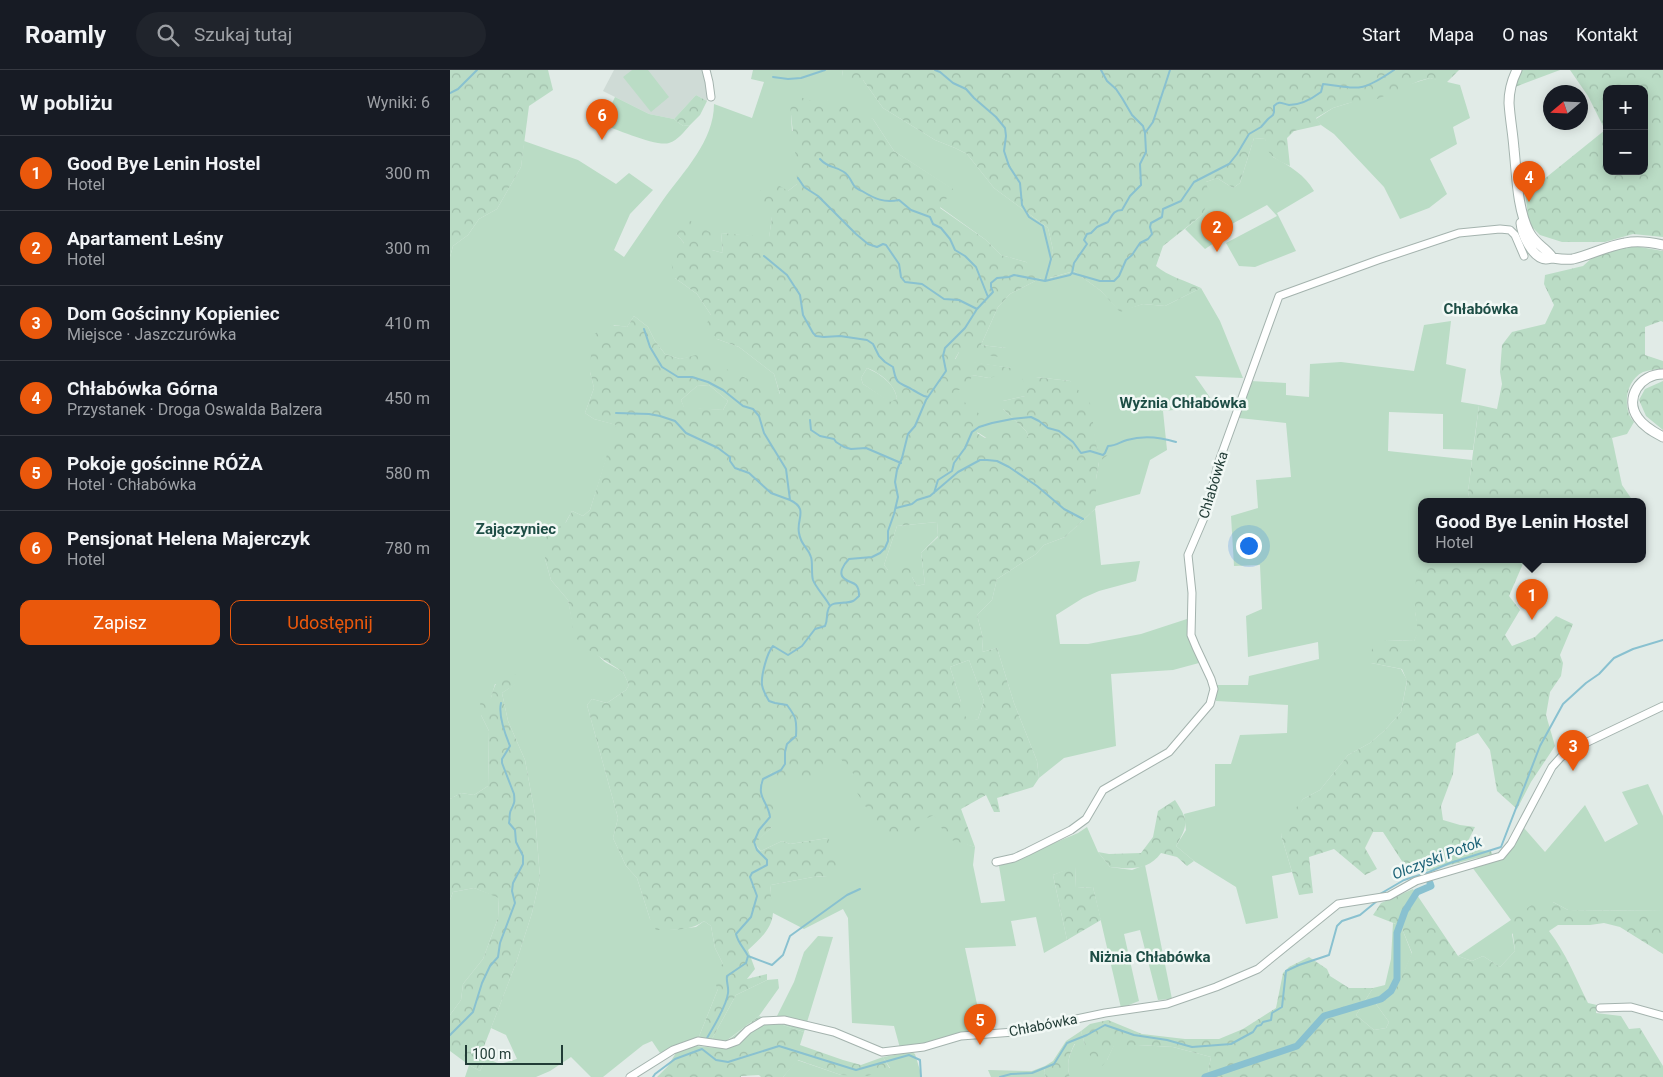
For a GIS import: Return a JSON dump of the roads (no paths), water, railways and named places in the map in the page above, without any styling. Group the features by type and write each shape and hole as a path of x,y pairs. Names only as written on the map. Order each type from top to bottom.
{"street":[{"path":"706,70 711,97"},
{"path":"1517,70 1509,104 1522,226 1525,240 1528,244 1540,256 1546,259 1552,257 1562,260 1574,259 1631,241 1663,245"},
{"name":"Chłabówka","path":"996,862 1014,858 1027,852 1071,830 1086,819 1103,790 1169,752 1210,704 1214,690 1211,678 1191,635 1192,593 1188,555 1206,513 1218,464 1279,296 1378,260 1465,232 1510,230 1515,236 1524,256"},
{"path":"1663,374 1652,376 1642,381 1636,389 1633,400 1634,410 1639,420 1663,437"},
{"name":"Chłabówka","path":"630,1077 673,1050 698,1041 726,1045 737,1040 748,1030 763,1021 784,1020 834,1032 882,1052 924,1047 961,1036 1014,1032 1105,1013 1167,1004 1216,987 1258,969 1338,904 1389,896 1416,881 1497,858 1503,854 1520,827 1549,772 1561,757 1575,748 1663,706"},
{"path":"1600,1008 1631,1007 1663,1016"}],"waterway":[{"path":"450,93 458,89 477,70"},
{"path":"773,77 801,78 825,70"},
{"path":"935,70 953,83 966,89 1005,128 1004,151 1009,166 1020,183 1022,205 1029,217 1043,226 1051,259 1045,281"},
{"path":"1072,273 1074,263 1087,244 1084,240 1087,234 1108,222 1115,212 1122,210 1130,196 1141,185 1140,164 1146,152 1143,126 1132,115 1116,89 1107,81 1101,70"},
{"path":"1145,133 1153,122 1170,70"},
{"path":"707,1038 727,998 727,976 746,963 748,956 736,934 751,917 757,896 750,877 752,873 767,865 767,860 757,850 754,842 759,830 770,817 762,795 761,785 763,779 781,770 785,764 787,744 796,736 795,719 790,709 787,705 769,701 764,691 762,685 763,670 767,659 773,646 788,655 802,646 815,629 825,626 827,612 832,605 850,602 859,596 856,585 843,577 842,569 849,559 872,557 885,548 898,497 895,482 897,470 908,434 915,426 926,400 946,371 943,356 945,348 965,328 977,309 993,292 991,283 997,278 1014,275 1045,281 1072,273 1100,281 1114,281 1119,276 1126,260 1140,243 1148,239 1152,234 1151,223 1162,217 1163,209 1181,201 1194,182 1229,164 1249,134 1261,127 1273,115 1276,104 1293,105 1306,101 1321,92 1323,84 1353,88 1367,85 1394,70"},
{"path":"820,159 826,164 844,172 855,187 871,196 884,201 899,200 911,210 930,217 933,224 941,228 950,239 955,250 965,256 976,267 988,297"},
{"path":"798,178 804,187 818,196 868,244 877,247 883,244 886,245 899,264 901,277 905,282 922,284 944,299 959,300 977,309"},
{"path":"764,256 787,275 800,295 803,315 816,336 840,336 867,340 873,344 879,356 893,367 899,383 928,397"},
{"path":"644,329 650,347 662,367 678,377 692,377 708,382 723,390 743,406 753,409 759,416 764,433 786,469 790,500 799,507 799,533 801,541 811,557 813,580 830,606"},
{"path":"616,413 649,414 675,421 686,433 718,448 730,457 730,461 735,468 749,473 771,493 790,500"},
{"path":"934,493 938,480 952,471 954,463 965,448 972,432 979,427 992,423 1031,417 1048,428 1059,431 1073,442 1081,453 1090,451 1103,455 1108,446 1146,437 1176,442"},
{"path":"810,420 811,430 820,436 834,439 844,447 851,449 866,448 901,463"},
{"path":"896,508 912,504 917,500 930,496 958,472 980,460 987,460 997,461 1009,467 1037,486 1064,509 1083,519"},
{"name":"Olczyski Potok","path":"1380,894 1404,880 1501,847 1540,746 1563,704 1599,674 1614,658 1633,649 1663,640"},
{"path":"450,1035 473,1012 482,983 490,966 498,957 500,943 515,903 512,891 513,883 523,864 523,856 516,842 515,830 509,823 514,803 514,794 502,763 502,759 510,746 501,719 501,703"},
{"path":"1205,1077 1297,1046 1324,1016 1381,999 1391,991 1397,979 1397,933 1405,911 1417,892 1431,886 1430,883"},
{"path":"748,956 772,965 783,955 790,936 847,895 860,889"},
{"name":"Olczyski Potok","path":"1000,1077 1011,1074 1032,1073 1054,1064 1067,1043 1105,1025 1134,1035 1167,1040 1192,1047 1231,1044 1253,1032 1263,1022 1271,1020 1272,1013 1282,1007 1286,971 1329,955 1337,926 1342,921 1360,915 1377,901"},
{"name":"Olczyski Potok","path":"653,1077 675,1059 702,1049 716,1060 728,1062 779,1046 856,1070 909,1055 920,1060 921,1077"}],"place":[{"name":"Pensjonat Helena Majerczyk","path":"602,140"},
{"name":"Chłabówka Górna","path":"1529,202"},
{"name":"Apartament Leśny","path":"1217,252"},
{"name":"Good Bye Lenin Hostel","path":"1532,620"},
{"name":"Dom Gościnny Kopieniec","path":"1573,771"},
{"name":"Pokoje gościnne RÓŻA","path":"980,1045"}],"district":[{"name":"Chłabówka","path":"1481,309"},
{"name":"Wyżnia Chłabówka","path":"1183,403"},
{"name":"Zajączyniec","path":"516,529"},
{"name":"Niżnia Chłabówka","path":"1150,957"}]}
